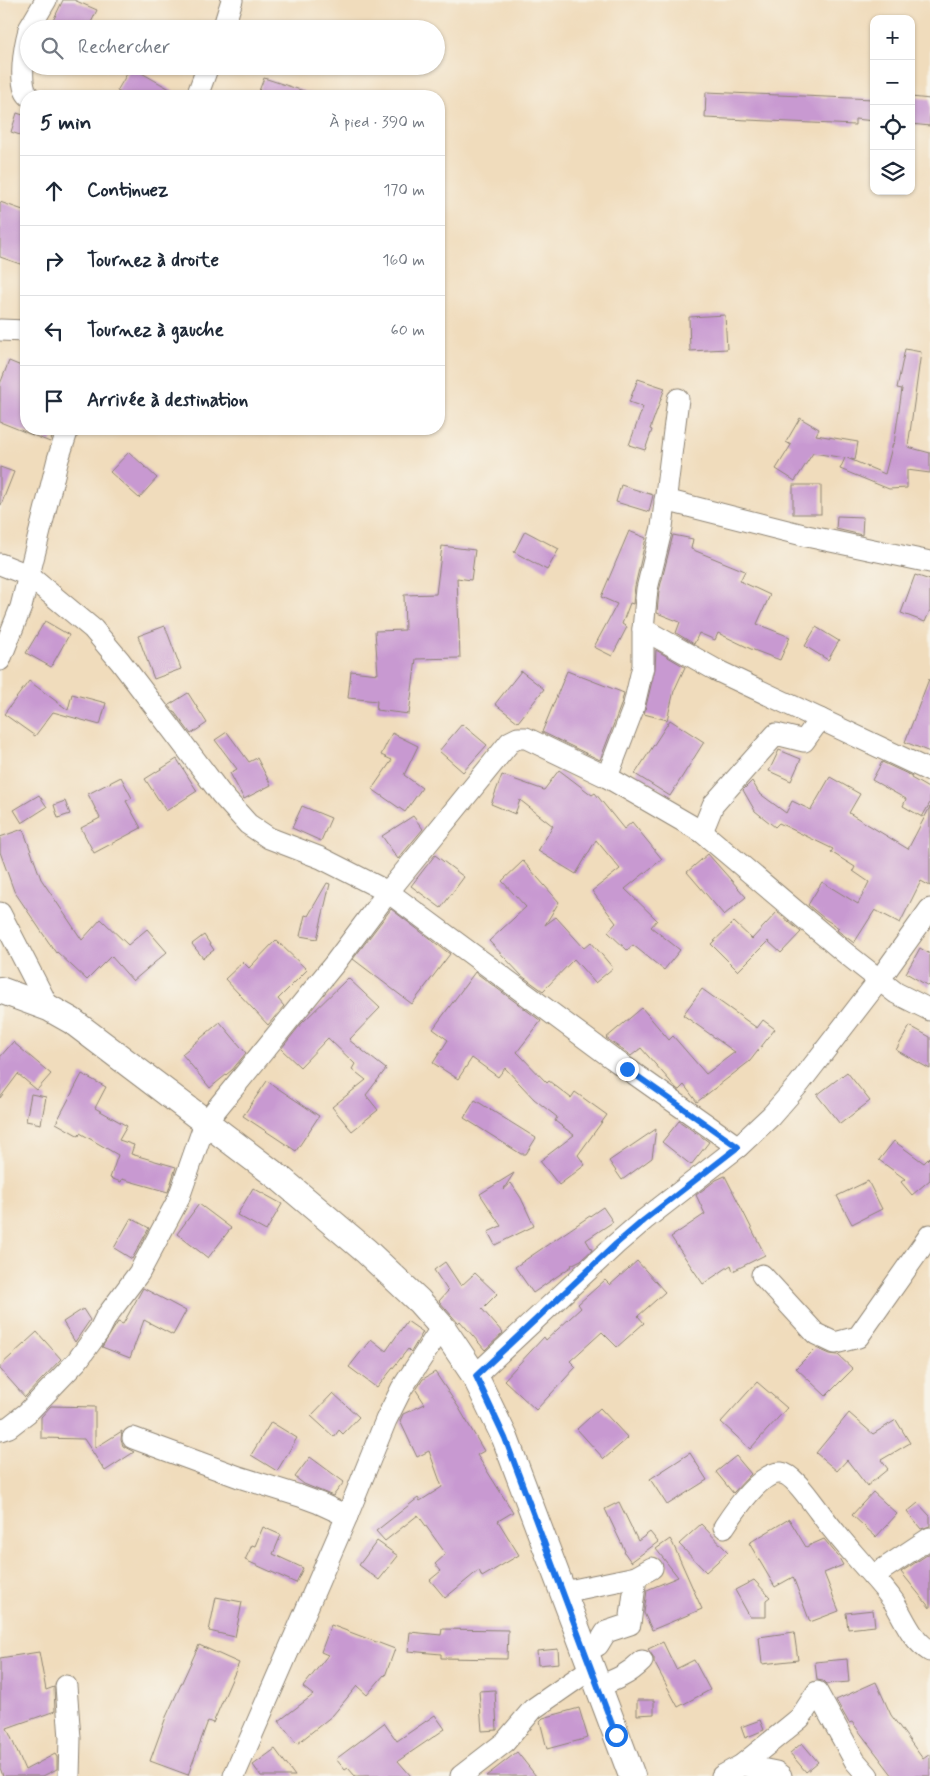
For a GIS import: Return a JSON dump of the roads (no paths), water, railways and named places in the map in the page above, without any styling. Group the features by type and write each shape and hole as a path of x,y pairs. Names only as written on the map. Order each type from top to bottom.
{"main road":[{"path":"0,990 48,1008 72,1021 282,1180 366,1251 419,1301 442,1327 476,1376 505,1438 632,1776"}],"street":[{"path":"35,20 46,0"},
{"path":"226,20 232,0"},
{"path":"22,75 24,90"},
{"path":"199,90 205,75"},
{"path":"0,330 20,331"},
{"path":"607,777 637,693 643,666 643,629 647,589 662,528 678,399"},
{"path":"0,660 21,607 58,459 66,435"},
{"path":"665,500 806,536 930,562"},
{"path":"0,564 28,575 93,629 120,660 221,794 248,824 269,838 321,858 388,892 612,1058 738,1147"},
{"path":"643,629 716,670 930,771"},
{"path":"702,832 713,805 776,734 804,741 820,719"},
{"path":"0,1430 9,1427 26,1413 77,1361 139,1273 178,1200 205,1122 335,963 388,892 510,742 518,738 526,738 607,777 702,832 844,952 896,993 930,1010"},
{"path":"476,1376 616,1244 738,1147 771,1116 799,1084 880,979 930,908"},
{"path":"0,913 48,1008"},
{"path":"762,1275 816,1334 836,1343 858,1338 930,1236"},
{"path":"234,1776 347,1516 386,1420 402,1388 442,1327"},
{"path":"133,1438 239,1477 306,1498 347,1516"},
{"path":"724,1527 743,1500 756,1486 773,1474 787,1475 873,1576 894,1602 907,1627 930,1651"},
{"path":"873,1576 930,1538"},
{"path":"461,1776 505,1742 533,1709 592,1669 598,1646 606,1632 630,1624 644,1573 564,1592"},
{"path":"592,1669 617,1680 632,1672 642,1661"},
{"path":"66,1686 70,1738 69,1776"},
{"path":"722,1776 742,1765 800,1718 817,1692 855,1761 868,1776"},
{"path":"742,1765 776,1772 781,1776"}]}
